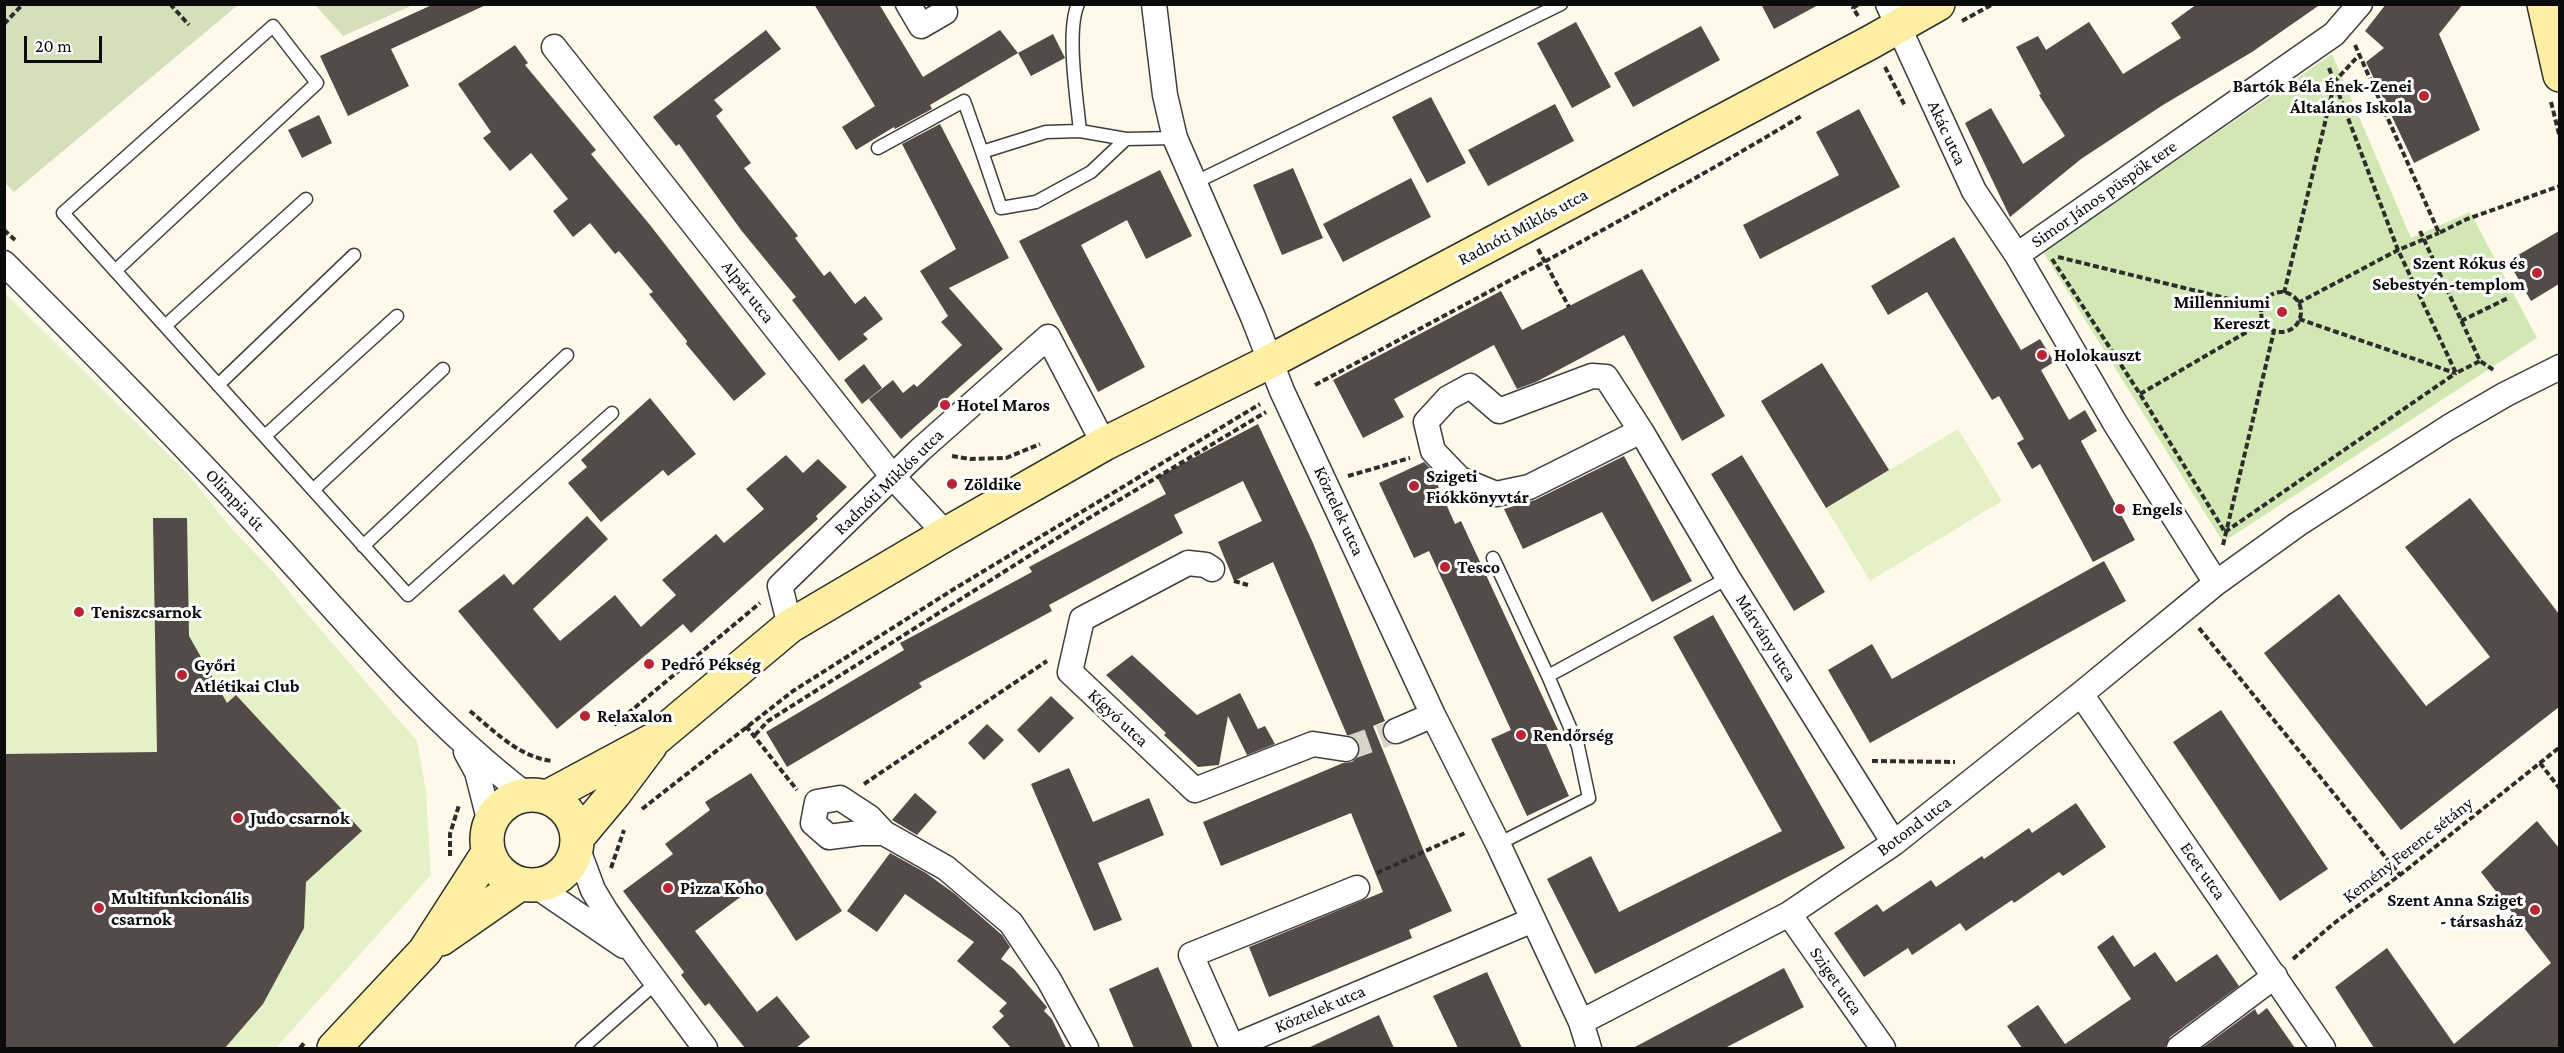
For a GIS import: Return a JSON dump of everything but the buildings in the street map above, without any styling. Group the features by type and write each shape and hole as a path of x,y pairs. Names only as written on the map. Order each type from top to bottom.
{"street":[{"path":"908,4 921,26 945,12"},
{"name":"Köztelek utca","path":"1154,4 1165,95 1175,138 1253,317 1269,362 1433,715 1493,834 1581,1022 1588,1048"},
{"name":"Radnóti Miklós utca","path":"425,951 528,885 552,882 564,873 578,842 655,739 790,626 1104,444 1269,362 1898,28 1938,4"},
{"name":"Simor János püspök tere","path":"2216,583 2115,423 2017,255 2334,34 2360,4"},
{"path":"2544,4 2559,75"},
{"name":"Akác utca","path":"1898,28 1974,191 2017,255"},
{"name":"Alpár utca","path":"554,47 893,477 946,534"},
{"name":"Olimpia út","path":"4,263 198,460 410,691 460,742"},
{"name":"Radnóti Miklós utca","path":"780,586 920,450 1048,337 1104,444"},
{"path":"2216,583 2298,524 2449,427 2506,394 2559,368"},
{"name":"Márvány utca","path":"1641,431 1529,487 1496,494 1460,480 1433,451 1426,422 1448,398 1470,386 1499,411 1592,376 1606,377 1641,431 1728,578 1894,843"},
{"name":"Kígyó utca","path":"1212,569 1206,565 1188,563 1082,619 1070,672 1195,790 1313,744 1346,749"},
{"name":"Botond utca","path":"1581,1022 1789,914 1894,843 2216,583"},
{"path":"780,586 790,626"},
{"name":"Ecet utca","path":"2081,694 2323,1048"},
{"path":"1396,731 1433,715"},
{"name":"Radnóti Miklós utca","path":"334,1048 425,951 489,838 501,807 537,795 655,739"},
{"path":"460,742 537,795 562,804 572,816 593,890 634,952 705,1048"},
{"path":"460,742 477,772 489,838 506,877 528,885 634,952"},
{"path":"884,833 829,837 813,823 817,801 840,798 869,817 884,833 946,868 1011,923 1049,980 1086,1048"},
{"name":"Köztelek utca","path":"1356,888 1191,955 1232,1047 1533,920"},
{"name":"Sziget utca","path":"1789,914 1883,1048"},
{"path":"2180,1048 2275,976"}],"lane":[{"path":"1078,4 1074,13 1074,67 1080,131"},
{"path":"1194,183 1561,4"},
{"path":"115,271 316,83 273,26 63,213 115,271 218,385 265,436 363,546 408,595 612,413"},
{"path":"878,148 964,101 1001,208 1036,202 1091,172 1126,139"},
{"path":"982,152 1046,132 1080,131 1126,139 1175,138"},
{"path":"165,326 306,199"},
{"path":"218,385 354,255"},
{"path":"265,436 397,316"},
{"path":"363,546 567,355"},
{"path":"313,490 443,369"},
{"path":"1493,558 1548,675 1578,746 1589,798 1493,834"},
{"path":"1548,675 1728,578"},
{"path":"582,1048 657,982"}],"path":[{"path":"4,24 23,4"},
{"path":"171,4 189,25"},
{"path":"351,4 356,4"},
{"path":"1884,66 1898,28"},
{"path":"2353,39 2439,233"},
{"path":"2284,293 2335,81 2360,54"},
{"path":"2323,67 2329,68 2335,81 2398,250 2456,373"},
{"path":"1315,385 1745,150 1804,114"},
{"path":"2298,303 2398,250 2467,219 2559,186"},
{"path":"2420,231 2480,361 2498,374"},
{"path":"1538,248 1569,307"},
{"path":"2225,532 2140,394 2049,255 2262,307"},
{"path":"2284,293 2298,303 2299,319 2292,329 2286,332 2274,331 2264,322 2262,307 2268,297 2284,293"},
{"path":"2461,321 2508,298"},
{"path":"2299,319 2456,373"},
{"path":"2140,394 2264,322"},
{"path":"2223,543 2274,331"},
{"path":"2225,532 2456,373 2480,361"},
{"path":"755,735 768,722 1089,518 1272,409"},
{"path":"1326,483 1433,451"},
{"path":"608,729 780,586"},
{"path":"2195,623 2400,875"},
{"path":"840,798 880,774 1077,641"},
{"path":"746,726 798,790 813,823"},
{"path":"506,742 541,759 554,761 562,758"},
{"name":"Kemény Ferenc sétány","path":"2275,976 2299,951 2400,875 2559,747"},
{"path":"1841,759 1955,762"},
{"path":"2540,763 2559,789"},
{"path":"1356,888 1381,870 1493,834"}],"green space":[{"path":"4,5 238,5 14,192 5,183"},
{"path":"315,5 413,5 343,36"},
{"path":"2332,54 2411,238 2470,212 2537,338 2223,542 2043,252"},
{"name":"Győri Atlétikai Club","path":"5,293 187,473 231,528 275,574 417,741 426,791 431,875 276,1048 5,1048"},
{"path":"1958,429 2002,501 1870,581 1826,508"}],"tunnel":[{"path":"1346,749 1396,731"}],"place":[{"name":"Bartók Béla Ének-Zenei Általános Iskola","path":"2424,96"},
{"name":"Szent Rókus és Sebestyén-templom","path":"2537,273"},
{"name":"Millenniumi Kereszt","path":"2282,312"},
{"name":"Holokauszt","path":"2042,355"},
{"name":"Hotel Maros","path":"945,405"},
{"name":"Zöldike","path":"952,484"},
{"name":"Szigeti Fiókkönyvtár","path":"1414,486"},
{"name":"Engels","path":"2120,509"},
{"name":"Tesco","path":"1445,567"},
{"name":"Teniszcsarnok","path":"79,612"},
{"name":"Pedró Pékség","path":"649,664"},
{"name":"Győri Atlétikai Club","path":"182,675"},
{"name":"Relaxalon","path":"585,716"},
{"name":"Rendőrség","path":"1521,735"},
{"name":"Judo csarnok","path":"238,818"},
{"name":"Pizza Koho","path":"668,888"},
{"name":"Multifunkcionális csarnok","path":"99,908"},
{"name":"Szent Anna Sziget - társasház","path":"2535,910"}]}
